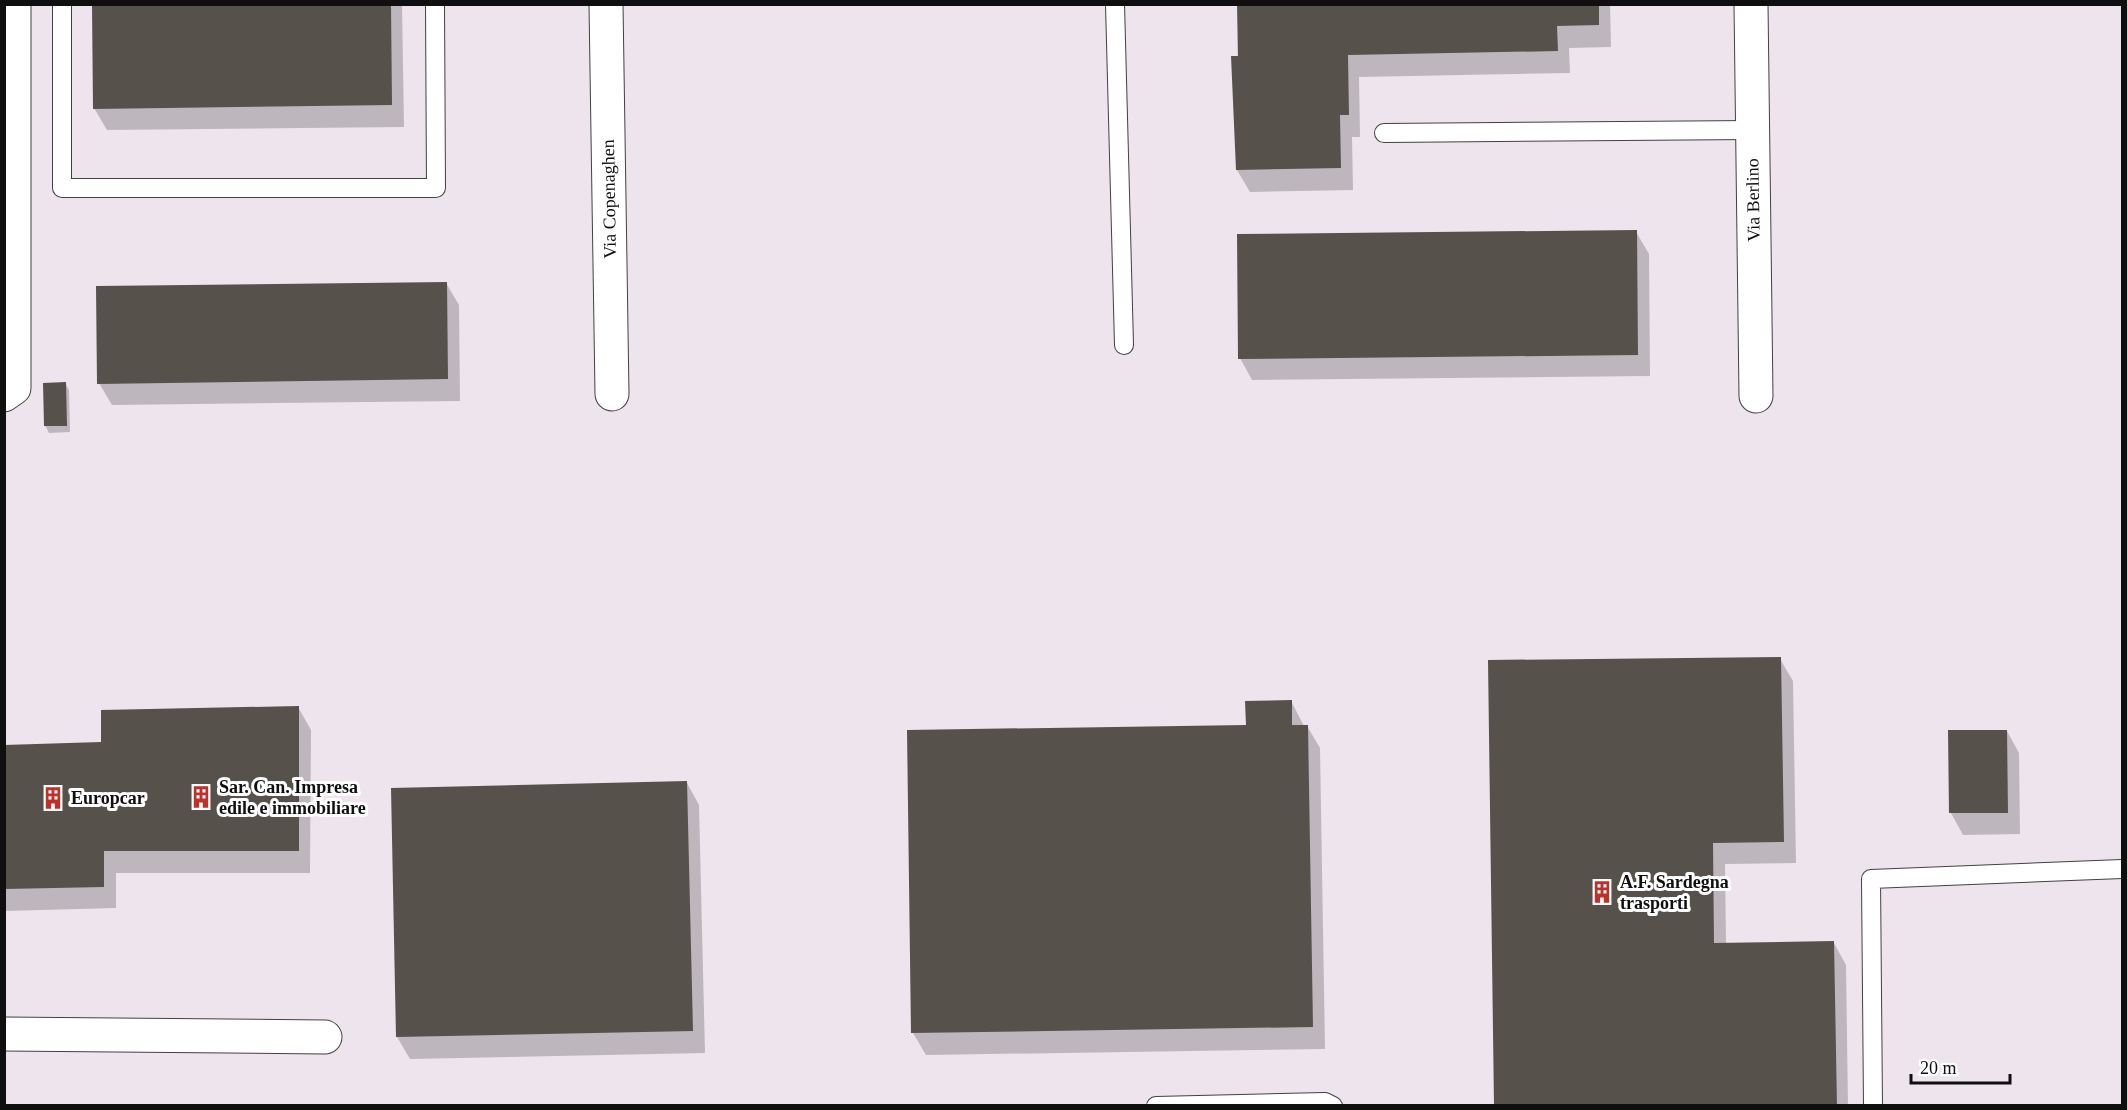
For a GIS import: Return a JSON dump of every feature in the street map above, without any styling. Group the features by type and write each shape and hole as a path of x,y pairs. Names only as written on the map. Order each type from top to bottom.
{"street":[{"path":"4,395 14,388 14,4"},
{"name":"Via Copenaghen","path":"606,4 612,394"},
{"name":"Via Berlino","path":"1751,4 1756,396"},
{"path":"4,1034 325,1037"}],"lane":[{"path":"62,4 62,188 436,188 435,4"},
{"path":"1115,4 1124,345"},
{"path":"1384,133 1752,130"},
{"path":"1873,1106 1871,879 2122,869"},
{"path":"1156,1106 1325,1102 1333,1106"}],"shaded area":[{"path":"5,5 2122,5 2122,1105 5,1106"}],"building":[{"path":"1237,4 1599,4 1599,25 1557,26 1558,51 1348,55 1349,115 1340,115 1341,168 1236,170 1231,56 1238,56"},
{"path":"92,5 391,5 392,105 93,109"},
{"path":"1637,230 1638,355 1238,359 1237,234"},
{"path":"447,282 448,379 97,384 96,286"},
{"path":"66,382 67,426 44,426 43,383"},
{"name":"A.F. Sardegna trasporti","path":"1781,657 1784,842 1713,843 1714,943 1834,941 1837,1106 1494,1106 1488,660"},
{"path":"1292,700 1292,725 1308,725 1313,1027 911,1033 907,730 1246,725 1245,701"},
{"name":"Sar. Can. Impresa edile e immobiliare","path":"299,706 299,851 104,851 104,887 4,889 4,745 101,742 101,710"},
{"path":"1948,730 2007,730 2008,813 1949,813"},
{"path":"687,781 693,1031 396,1037 391,788"}],"place":[{"name":"Sar. Can. Impresa edile e immobiliare","path":"201,797"},
{"name":"Europcar","path":"53,798"},
{"name":"A.F. Sardegna trasporti","path":"1602,892"}]}
